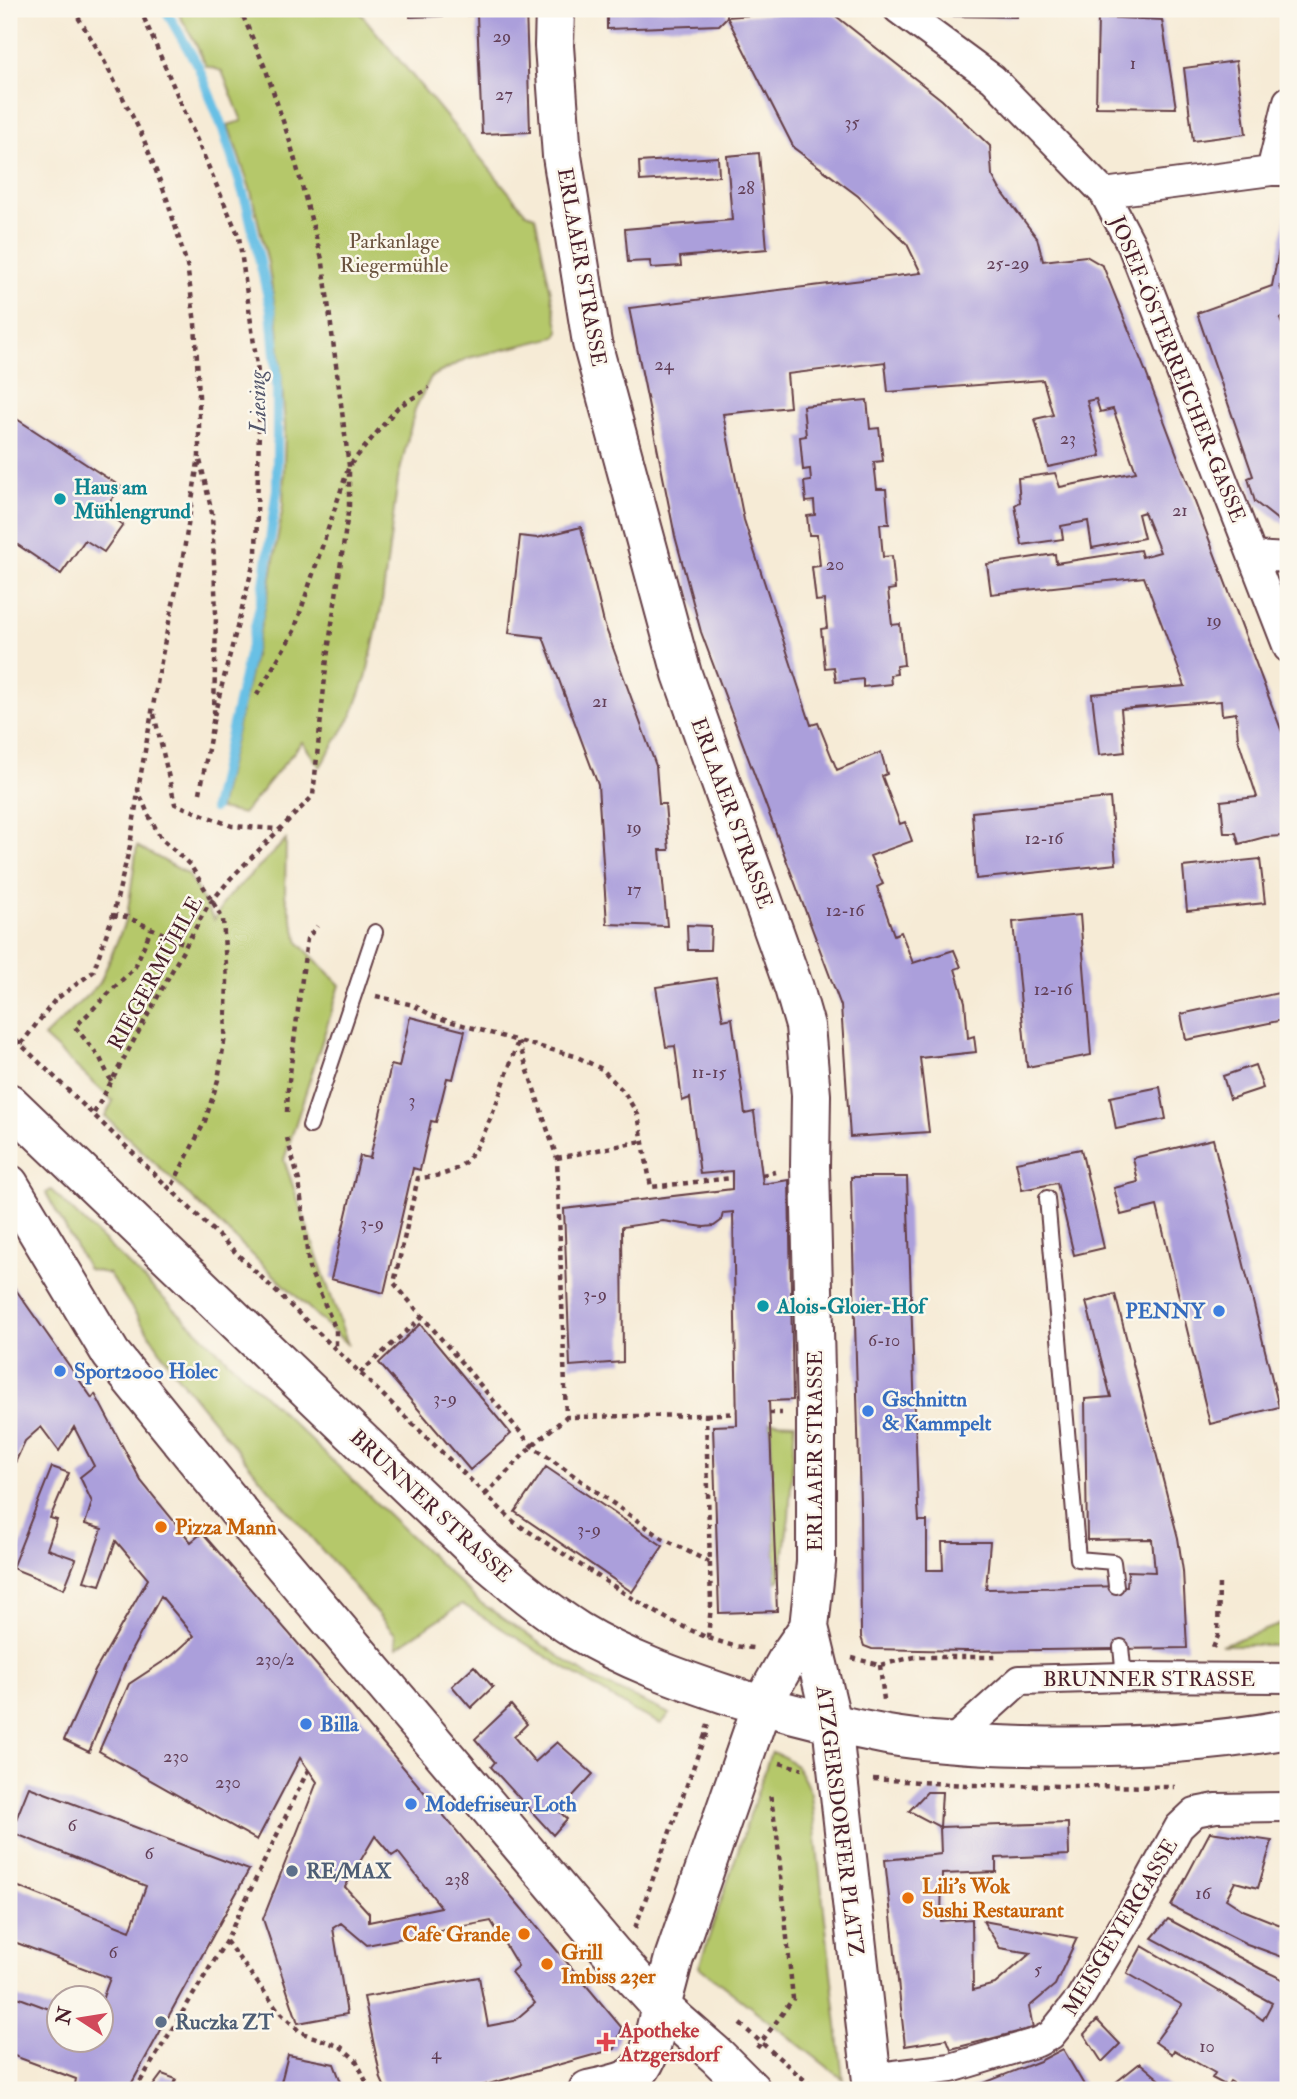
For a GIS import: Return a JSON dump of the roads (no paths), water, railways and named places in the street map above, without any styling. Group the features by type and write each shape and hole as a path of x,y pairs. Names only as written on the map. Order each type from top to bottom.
{"main road":[{"name":"ERLAAER STRASSE","path":"555,9 554,46 562,156 592,343 682,674 790,975 805,1026 811,1095 816,1562 800,1640"},
{"name":"BRUNNER STRASSE","path":"9,1103 481,1556 579,1632 662,1673 762,1705 832,1723 889,1735 950,1743 1070,1747 1119,1745 1219,1740 1288,1729"},
{"path":"9,1184 111,1354 243,1517 612,1953 661,2007 744,2083"},
{"path":"588,2090 628,2080 639,2071 647,2059 674,1958 762,1705 800,1640"},
{"name":"ATZGERSDORFER PLATZ","path":"800,1640 832,1723 872,2084"}],"street":[{"name":"JOSEF-ÖSTERREICHER-GASSE","path":"898,9 992,79 1104,193 1132,246 1288,648"},
{"path":"1104,193 1280,171 1288,101"},
{"path":"1254,556 1288,558"},
{"name":"BRUNNER STRASSE","path":"950,1743 1020,1680 1124,1677 1288,1678"},
{"name":"MEISGEYERGASSE","path":"872,2084 951,2068 1038,2042 1051,2035 1079,2000 1179,1827 1195,1812 1216,1808 1288,1807"}],"lane":[{"path":"310,1126 374,932"},
{"path":"1047,1198 1078,1559 1114,1562 1116,1586"},
{"path":"1121,1647 1124,1677"}],"waterway":[{"name":"Liesing","path":"165,9 198,66 223,129 247,205 271,310 277,377 277,489 263,593 214,808"}],"place":[{"name":"Haus am Mühlengrund","path":"60,499"},
{"name":"Alois-Gloier-Hof","path":"763,1306"},
{"name":"PENNY","path":"1219,1311"},
{"name":"Sport2000 Holec","path":"60,1371"},
{"name":"Gschnittn & Kammpelt","path":"868,1411"},
{"name":"Pizza Mann","path":"161,1527"},
{"name":"Billa","path":"306,1724"},
{"name":"Modefriseur Loth","path":"411,1804"},
{"name":"RE/MAX","path":"292,1871"},
{"name":"Lili's Wok Sushi Restaurant","path":"908,1898"},
{"name":"Cafe Grande","path":"524,1934"},
{"name":"Grill Imbiss 23er","path":"547,1964"},
{"name":"Ruczka ZT","path":"161,2022"},
{"name":"Apotheke Atzgersdorf","path":"606,2042"}],"park label":[{"name":"Parkanlage Riegermühle","path":"394,253"}]}
